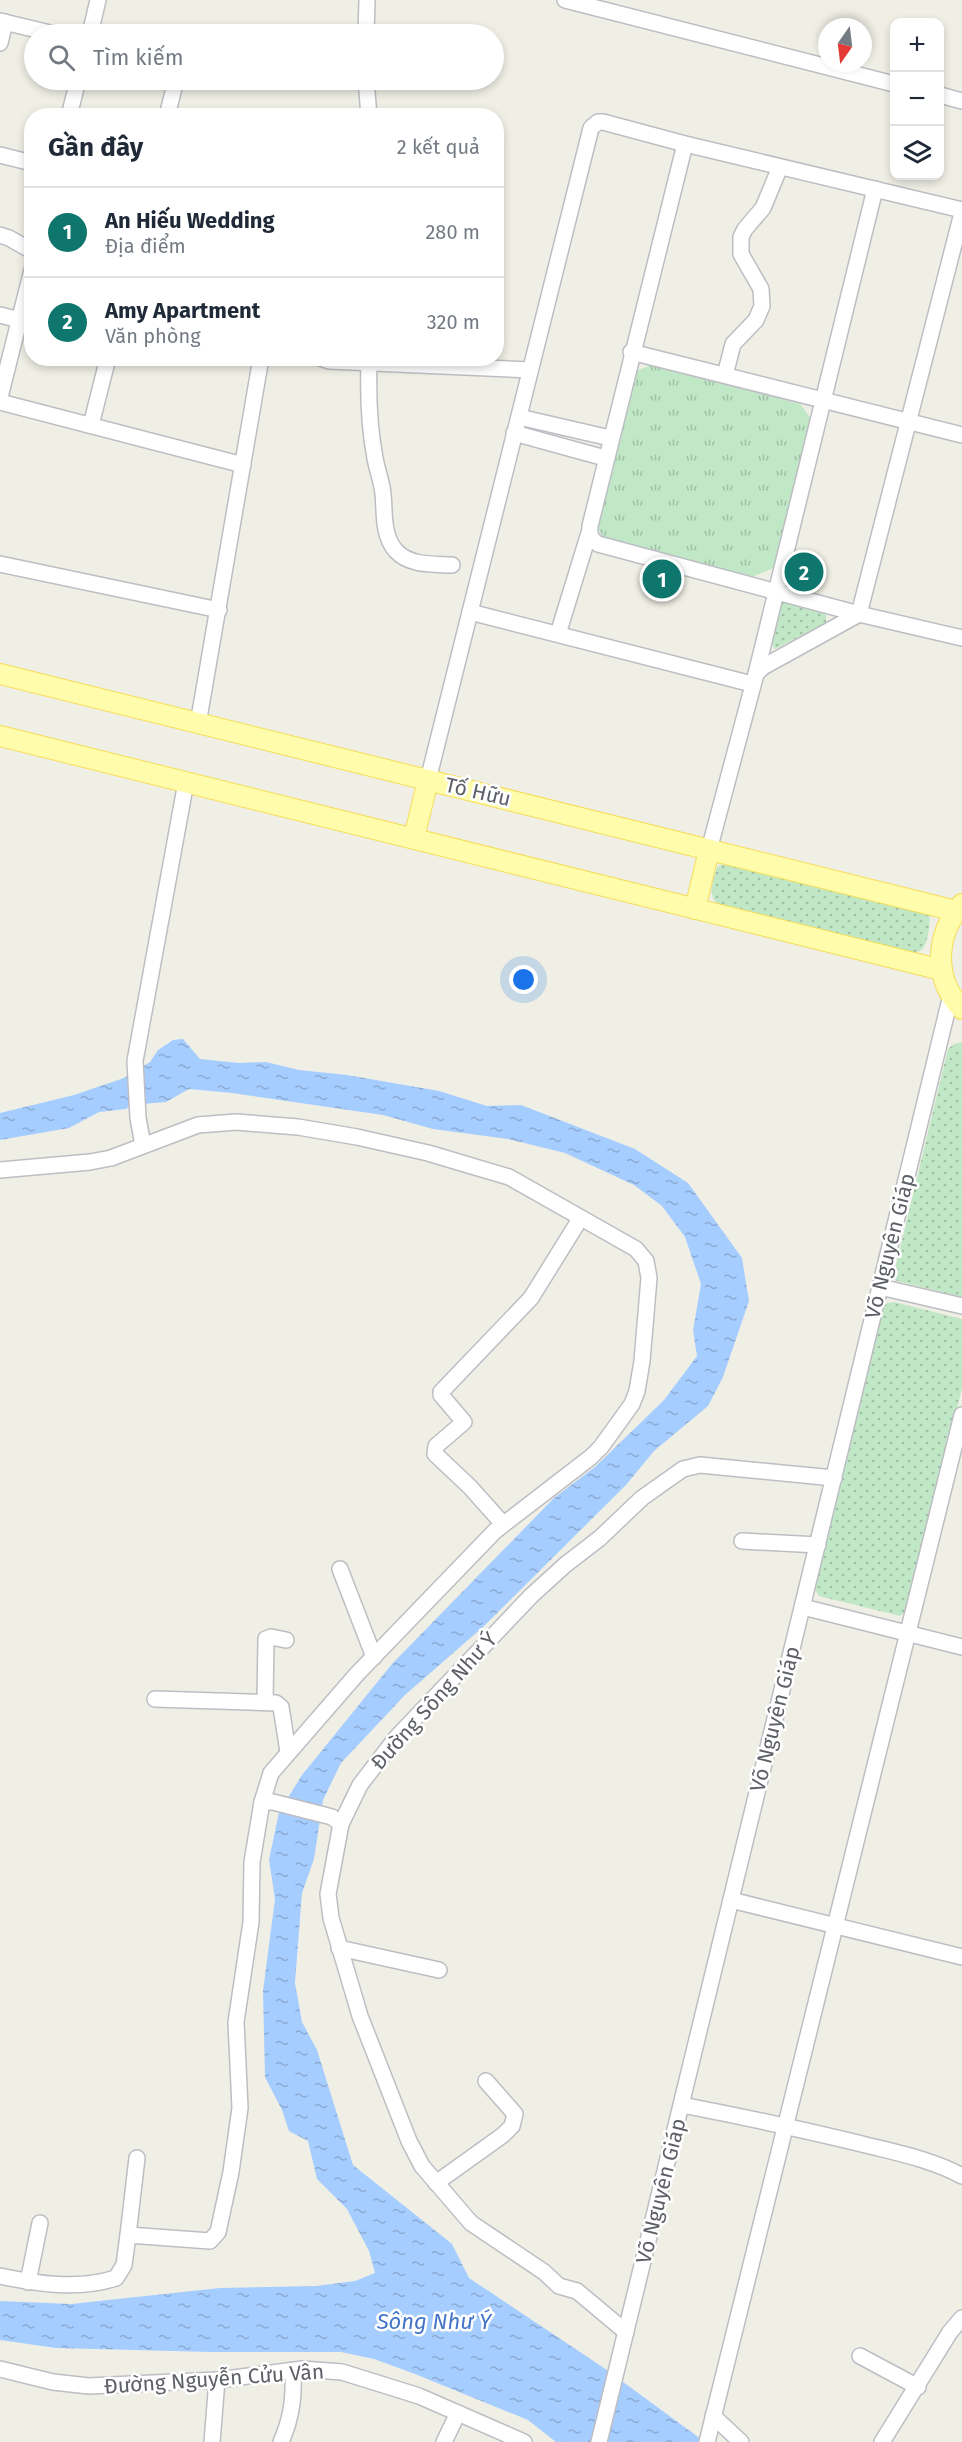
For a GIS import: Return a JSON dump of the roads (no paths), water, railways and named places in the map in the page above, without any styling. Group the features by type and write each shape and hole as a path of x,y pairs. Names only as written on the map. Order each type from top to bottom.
{"main road":[{"name":"Tố Hữu","path":"0,674 709,850 959,908"},
{"path":"0,736 942,970"},
{"path":"414,838 428,780"},
{"path":"695,909 709,850"},
{"path":"956,1002 942,970 940,958 944,933 959,908"}],"street":[{"path":"92,24 98,0"},
{"path":"366,24 367,0"},
{"path":"565,0 890,83"},
{"path":"0,43 3,21 24,26"},
{"path":"71,108 76,90"},
{"path":"169,108 174,90"},
{"path":"367,90 368,108"},
{"path":"944,96 962,101"},
{"path":"428,780 591,128 598,122 962,212 859,614 763,667 754,679"},
{"path":"558,634 589,533 605,458 684,144"},
{"path":"0,155 24,161"},
{"path":"725,375 733,344 756,320 762,306 761,289 741,254 741,237 763,208 780,167"},
{"path":"709,850 754,679 875,189"},
{"path":"0,235 24,246"},
{"path":"0,315 24,322"},
{"path":"0,397 24,325"},
{"path":"631,352 962,435"},
{"path":"91,425 106,366"},
{"path":"198,724 260,366"},
{"path":"369,366 371,433 383,493 388,539 396,551 408,560 452,565"},
{"path":"438,366 530,370"},
{"path":"0,402 243,465"},
{"path":"519,417 610,438"},
{"path":"514,434 605,458"},
{"path":"589,533 592,540 598,544 859,614 962,638"},
{"path":"0,564 219,610"},
{"path":"470,612 754,679"},
{"path":"143,1145 138,1118 135,1060 186,782"},
{"name":"Võ Nguyên Giáp","path":"599,2442 880,1287 956,1002"},
{"path":"0,1170 111,1158 208,1123 236,1122 298,1127 428,1153 519,1182 636,1249 649,1268 642,1361 637,1391 632,1404 591,1458 503,1524 374,1657 271,1773 268,1802 252,1862 251,1922 236,2022 240,2108 231,2172 218,2232 210,2241 128,2235"},
{"path":"503,1524 470,1486 435,1454 436,1446 464,1422 441,1395 441,1392 531,1298 580,1219"},
{"path":"880,1287 962,1306"},
{"path":"707,2442 787,2125 906,1633 962,1415"},
{"name":"Đường Sông Như Ý","path":"626,2332 577,2291 559,2286 544,2272 471,2223 422,2166 409,2141 360,2016 331,1918 328,1894 337,1820 396,1738 531,1596 565,1565 600,1538 642,1498 683,1469 700,1465 834,1478"},
{"path":"742,1541 818,1545"},
{"path":"340,1569 374,1657"},
{"path":"803,1607 962,1647"},
{"path":"265,1701 266,1640 271,1637 286,1640"},
{"path":"155,1699 276,1703 281,1707 288,1752"},
{"path":"268,1802 337,1820"},
{"path":"730,1900 962,1958"},
{"path":"339,1948 439,1970"},
{"path":"436,2183 503,2135 515,2120 515,2114 486,2081"},
{"path":"682,2105 787,2125 913,2157 951,2169 962,2176"},
{"path":"0,2276 51,2285 104,2282 116,2278 124,2265 137,2158"},
{"path":"27,2282 40,2223"},
{"path":"882,2442 950,2332 962,2318"},
{"path":"860,2356 918,2387"},
{"name":"Đường Nguyễn Cửu Vân","path":"0,2369 53,2382 89,2386 217,2380 293,2370 342,2372 419,2396 517,2440"},
{"path":"281,2442 289,2423 294,2397 293,2370"},
{"path":"212,2442 217,2380"},
{"path":"444,2442 458,2413"},
{"path":"712,2421 741,2442"}],"water":[{"name":"Sông Như Ý","path":"183,1039 200,1059 239,1063 266,1062 299,1070 347,1075 439,1091 487,1106 521,1105 635,1149 688,1183 742,1258 749,1301 723,1377 708,1406 654,1451 626,1485 483,1627 405,1695 341,1763 323,1800 314,1859 302,1893 295,1983 302,2022 317,2050 353,2165 452,2244 469,2278 604,2368 705,2442 556,2442 528,2420 374,2359 341,2352 210,2352 56,2348 0,2340 0,2301 71,2304 220,2288 316,2286 355,2281 375,2273 369,2251 347,2209 317,2179 308,2141 289,2131 282,2110 265,2077 263,1991 275,1899 269,1860 279,1812 302,1775 392,1664 554,1498 595,1467 664,1400 697,1356 693,1330 701,1284 685,1237 662,1206 634,1185 565,1153 508,1139 433,1129 383,1115 189,1089 166,1102 131,1105 126,1109 99,1112 69,1128 0,1140 0,1113 74,1095 124,1078 150,1062 158,1050 173,1040"}],"place":[{"name":"Amy Apartment","path":"804,572"},
{"name":"An Hiếu Wedding","path":"662,579"}]}
